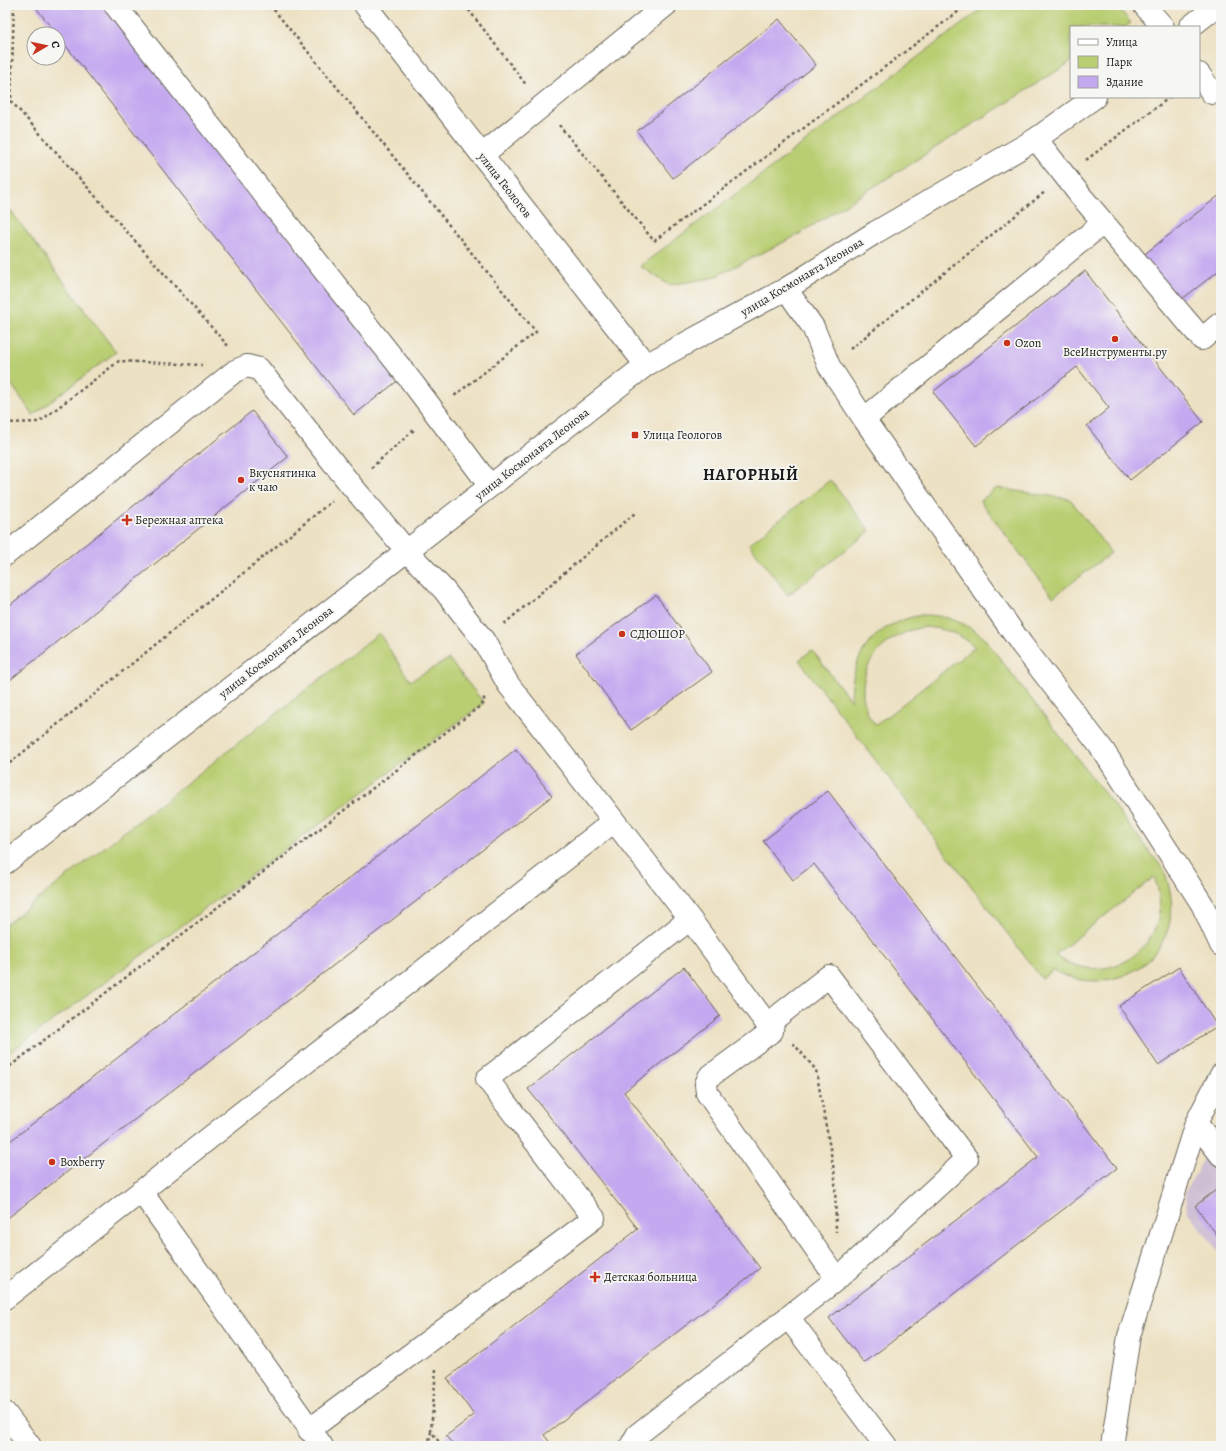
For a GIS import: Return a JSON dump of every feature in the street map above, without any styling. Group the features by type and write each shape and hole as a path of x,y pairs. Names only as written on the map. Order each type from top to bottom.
{"main road":[{"path":"115,5 434,412 490,486"},
{"name":"улица Геологов","path":"365,5 646,365"},
{"path":"482,155 666,5"},
{"path":"1144,5 1162,26"},
{"path":"1191,26 1218,5"},
{"path":"1200,75 1212,93"},
{"name":"улица Космонавта Леонова","path":"5,863 646,365 786,289 876,232 1036,139 1093,98"},
{"path":"1036,139 1103,223 1202,339 1221,323"},
{"path":"864,419 1103,223"},
{"path":"786,289 813,327 829,366 864,419 1022,645 1103,750 1202,904 1221,946"},
{"path":"5,555 234,371 247,366 259,369 351,485 407,551 444,590 484,641 508,684 613,822 772,1025"},
{"path":"5,1298 141,1190 613,822"},
{"path":"1202,904 1221,915"},
{"path":"141,1190 316,1438 439,1334 594,1218 487,1079 690,919"},
{"path":"631,1446 637,1435 837,1279 967,1159 830,976 709,1078 706,1084 707,1093 837,1279"},
{"path":"1112,1446 1129,1336 1196,1123 1221,1074"},
{"path":"1196,1123 1221,1155"},
{"path":"788,1317 886,1446"},
{"path":"5,1413 30,1446"}],"path":[{"path":"14,5 11,101 247,366"},
{"path":"5,767 351,485 434,412 536,332 270,5"},
{"path":"654,241 968,5"},
{"path":"829,366 1065,176 1169,98"},
{"path":"5,106 11,101"},
{"path":"5,423 39,422 119,361 207,365"},
{"path":"484,641 635,513"},
{"path":"5,1070 484,704 484,688"},
{"path":"772,1025 816,1070 835,1176 836,1239"},
{"path":"428,1446 431,1431 439,1334"},
{"path":"431,1431 442,1446"}],"shaded area":[{"path":"1221,1129 1221,1255 1187,1211 1185,1192"}],"green space":[{"path":"987,5 1116,5 1131,23 1126,26 1070,26 1070,63 796,236 712,278 669,285 640,266"},
{"path":"5,203 116,352 33,415 5,375"},
{"path":"830,480 870,531 788,595 749,544"},
{"path":"997,488 1070,499 1111,553 1053,597 980,501"},
{"path":"922,615 940,616 963,624 984,638 1164,870 1171,895 1172,908 1170,921 1164,939 1153,955 1140,967 1124,975 1107,980 1089,981 1070,978 1053,970 1042,979 799,660 812,650 851,701 855,668 861,655 869,643 879,633 891,625 905,619","holes":["923,627 951,632 963,638 975,647 876,725 867,713 863,694 864,680 868,667 875,655 884,645 896,637","1154,877 1159,900 1157,921 1149,940 1135,955 1117,965 1097,969 1076,966 1055,955"]},
{"path":"379,633 410,681 449,659 484,703 5,1056 5,925"}],"building":[{"path":"34,5 109,5 400,379 354,415 66,46 66,26 50,26"},
{"path":"779,19 816,65 673,178 637,131"},
{"path":"1221,194 1221,269 1177,303 1141,257"},
{"path":"1085,271 1203,422 1130,480 1087,426 1109,408 1077,367 976,446 933,392"},
{"path":"252,411 288,457 5,684 5,609"},
{"path":"656,595 712,672 631,730 576,654"},
{"path":"516,749 552,796 5,1220 5,1145"},
{"path":"828,791 1117,1168 864,1363 829,1318 1038,1157 814,864 793,880 763,841"},
{"path":"684,967 720,1016 624,1092 760,1268 544,1435 553,1446 454,1446 446,1436 474,1415 447,1378 638,1229 528,1089"},
{"path":"1179,967 1217,1026 1158,1065 1119,1006"},
{"path":"1221,1186 1221,1240 1195,1206"}],"place":[{"name":"ВсеИнструменты.ру","path":"1115,339"},
{"name":"Ozon","path":"1007,343"},
{"name":"Улица Геологов","path":"635,435"},
{"name":"Вкуснятинка к чаю","path":"241,480"},
{"name":"Бережная аптека","path":"127,520"},
{"name":"СДЮШОР","path":"622,634"},
{"name":"Boxberry","path":"52,1162"},
{"name":"Детская больница","path":"595,1277"}],"district":[{"name":"НАГОРНЫЙ","path":"751,474"}]}
